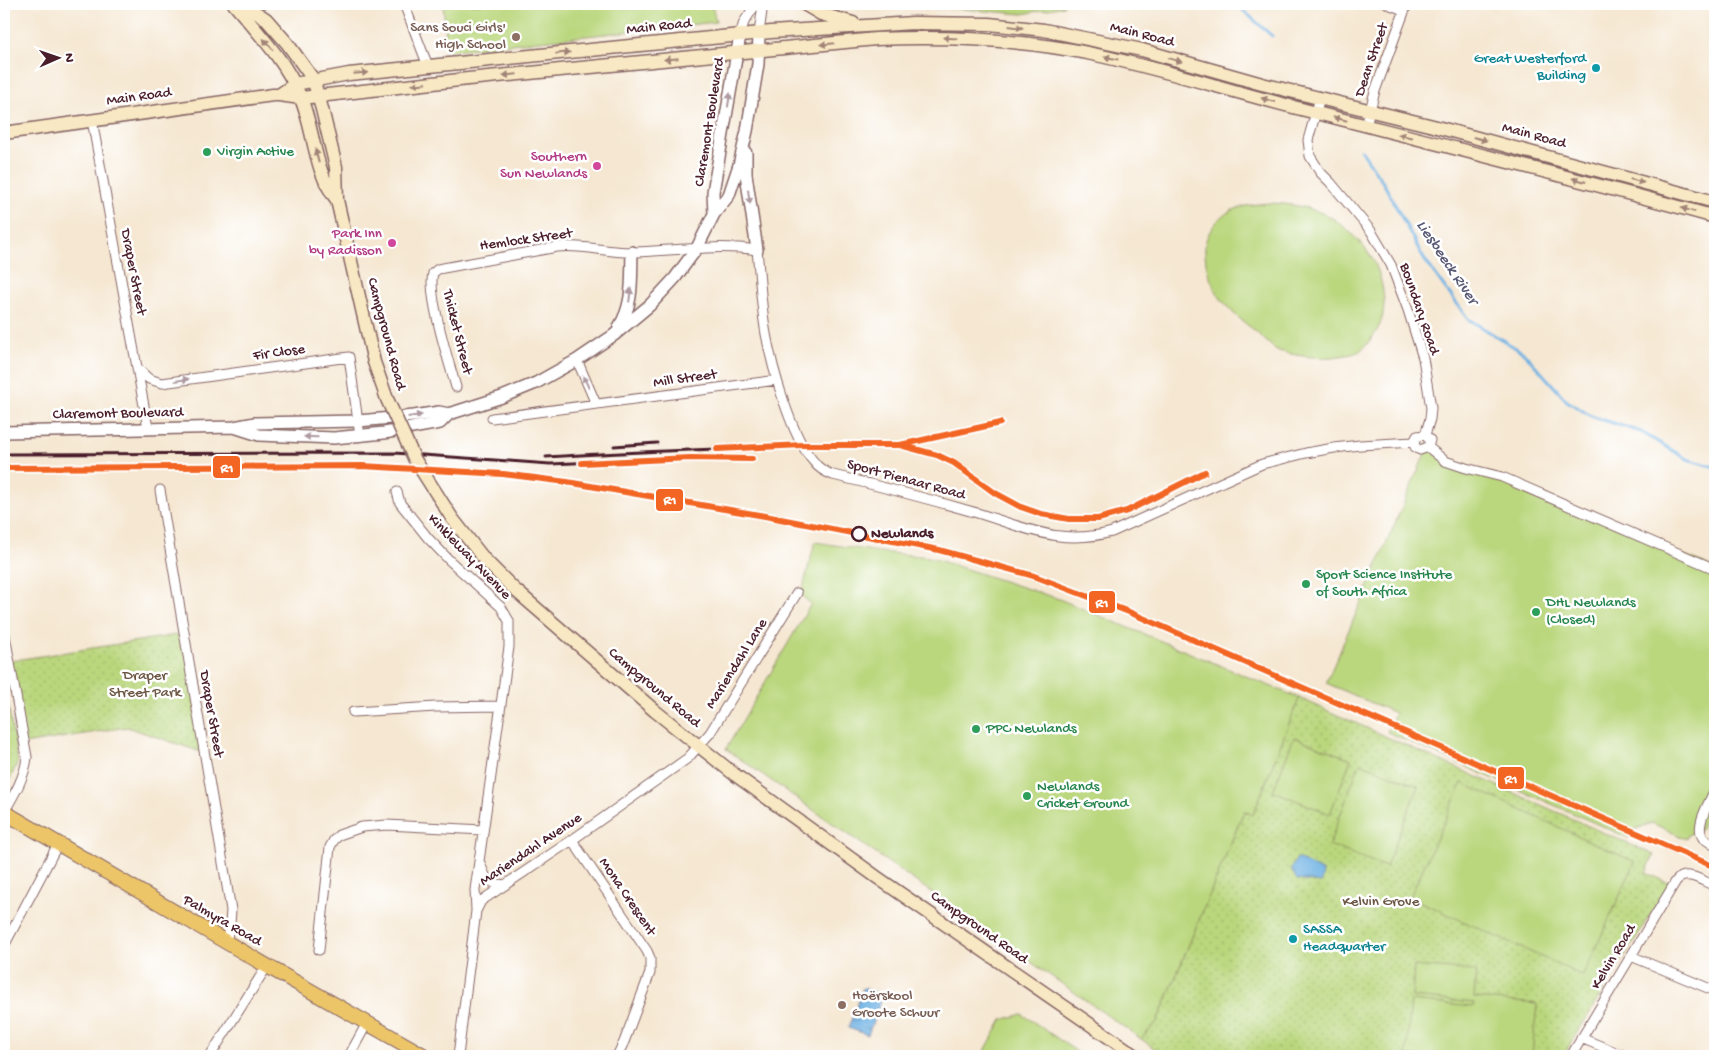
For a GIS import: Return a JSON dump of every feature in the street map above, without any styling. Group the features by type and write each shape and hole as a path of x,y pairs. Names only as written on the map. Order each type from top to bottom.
{"main road":[{"name":"Campground Road","path":"234,4 280,57 295,84 301,98 322,176 328,189 337,200"},
{"name":"Campground Road","path":"243,4 266,19 287,43 312,80 318,95 336,167 337,200 374,362 387,399 414,460 452,518 484,559 514,589 609,672 734,774 878,878 1136,1056"},
{"path":"804,4 820,14 862,26"},
{"name":"Main Road","path":"279,94 295,84 337,75 759,33 862,26 966,23 1044,30 1142,50 1715,202"},
{"name":"Main Road","path":"4,133 279,94 301,98 876,39 944,38 1011,42 1085,52 1715,217"},
{"name":"Palmyra Road","path":"4,812 266,966 425,1056"}],"street":[{"path":"404,4 428,66"},
{"path":"740,35 744,22 756,4"},
{"path":"759,33 759,22 763,4"},
{"path":"1388,4 1405,7"},
{"name":"Dean Street","path":"1366,126 1405,7"},
{"name":"Claremont Boulevard","path":"234,427 259,435 334,438 412,429 440,423 449,414 502,397 536,383 577,360 614,334 650,305 675,278 697,248 714,214 729,195 739,165 747,131 758,64 759,33"},
{"name":"Claremont Boulevard","path":"714,214 713,192 740,35"},
{"name":"Boundary Road","path":"1320,98 1308,140 1310,156 1314,164 1370,231 1391,265 1423,358 1430,397 1430,419 1425,435"},
{"name":"Draper Street","path":"92,120 148,428"},
{"path":"747,131 746,174 766,334 777,380"},
{"name":"Hemlock Street","path":"431,284 433,273 438,268 445,266 575,245 632,252 727,247 757,250"},
{"path":"614,334 624,318 629,305 632,252"},
{"name":"Thicket Street","path":"431,284 456,387"},
{"name":"Fir Close","path":"138,369 149,379 162,383 349,357 360,436"},
{"path":"577,360 596,404"},
{"name":"Mill Street","path":"492,418 777,380"},
{"name":"Sport Pienaar Road","path":"777,380 798,435 813,462 822,470 833,475 973,511 1042,534 1073,537 1094,536 1112,532 1262,464 1306,453 1360,445 1414,442"},
{"name":"Claremont Boulevard","path":"4,432 234,427 255,423 358,421 439,412 449,414"},
{"path":"1418,435 1425,435 1430,440 1428,448 1420,450 1415,447 1415,438 1418,435"},
{"path":"1428,448 1445,461 1502,478 1715,568"},
{"name":"Draper Street","path":"160,490 231,910 226,942"},
{"name":"Kinkleway Avenue","path":"397,492 400,503 428,538 501,607 509,621 509,647 475,890 476,911"},
{"name":"Mariendahl Lane","path":"699,747 708,738 797,593"},
{"path":"4,630 27,757 26,766 19,784 4,812"},
{"path":"353,712 436,707 500,706"},
{"name":"Mariendahl Avenue","path":"476,911 481,901 572,840 688,758 699,747"},
{"path":"1715,789 1701,823 1701,835 1706,841 1715,846"},
{"path":"319,950 330,847 340,835 362,827 387,825 483,830"},
{"name":"Mona Crescent","path":"572,840 650,958 650,973 617,1056"},
{"path":"4,946 58,844"},
{"path":"479,860 486,880 492,884 505,885"},
{"name":"Kelvin Road","path":"1571,1056 1676,881 1684,875 1692,876 1715,886"},
{"path":"458,1056 476,911"},
{"path":"1631,956 1715,992"},
{"path":"210,1056 266,966"},
{"path":"348,1056 366,1023"},
{"path":"1582,1038 1625,1056"}],"green space":[{"name":"Sans Souci Girls' High School","path":"443,4 712,4 716,22 447,51"},
{"path":"920,4 1064,4 1064,6 1023,14 925,8"},
{"path":"1270,203 1302,207 1332,218 1352,234 1371,256 1383,289 1383,315 1377,331 1358,352 1341,356 1320,357 1279,351 1236,315 1217,292 1210,278 1205,255 1207,237 1210,231 1223,216 1233,210 1256,204"},
{"name":"DHL Newlands (Closed)","path":"1428,447 1445,461 1502,477 1715,569 1715,789 1701,829 1688,835 1686,839 1652,823 1633,830 1629,838 1387,732 1395,713 1326,683"},
{"name":"Newlands Cricket Ground","path":"815,542 879,552 929,557 1059,599 1299,698 1253,815 1244,811 1157,1022 1141,1039 726,749 811,604 801,595"},
{"name":"Draper Street Park","path":"183,634 204,753 127,727 24,744 9,661"},
{"path":"4,682 18,762 4,791"},
{"name":"Kelvin Grove","path":"1299,698 1654,855 1646,873 1670,883 1563,1056 1165,1056 1141,1039 1157,1022 1244,811 1253,814"},
{"path":"1294,737 1351,759 1330,814 1273,791"},
{"path":"1360,763 1418,786 1386,867 1329,845"},
{"path":"1462,783 1635,862 1583,976 1410,897"},
{"path":"1414,966 1476,971 1474,998 1537,1004 1532,1056 1406,1056 1411,1001 1473,1007 1474,1003 1412,997"},
{"path":"1022,1014 1083,1056 982,1056 1002,1020"}],"water":[{"path":"1297,858 1323,872 1321,883 1297,880 1291,869"},
{"path":"863,988 883,995 868,1035 848,1028"}],"waterway":[{"name":"Liesbeeck River","path":"1236,4 1272,36"},
{"name":"Liesbeeck River","path":"1361,150 1384,184 1424,259 1468,319 1524,353 1567,401 1591,416 1641,432 1687,459 1715,467"}],"railway":[{"path":"902,445 1000,423"},
{"path":"614,446 657,443"},
{"path":"546,457 822,445 898,445 928,452 948,460 1006,501 1022,508 1039,514 1075,520 1111,516 1128,511 1158,498 1205,472"},
{"path":"4,454 394,453 550,464 690,458 752,459"}],"transit line":[{"name":"R1","path":"900,445 1000,423"},
{"name":"R1","path":"717,449 803,445 900,445 937,455 954,463 995,493 1021,507 1041,514 1069,519 1098,519 1127,511 1205,472"},
{"name":"R1","path":"582,463 690,458 752,459"},
{"name":"R1","path":"4,468 362,466 503,474 567,482 765,516 939,550 1034,576 1129,612 1715,867"}],"place":[{"name":"Sans Souci Girls' High School","path":"516,37"},
{"name":"Great Westerford Building","path":"1596,68"},
{"name":"Virgin Active","path":"207,152"},
{"name":"Southern Sun Newlands","path":"597,166"},
{"name":"Park Inn by Radisson","path":"392,243"},
{"name":"Newlands","path":"859,534"},
{"name":"Sport Science Institute of South Africa","path":"1306,584"},
{"name":"DHL Newlands (Closed)","path":"1536,612"},
{"name":"PPC Newlands","path":"976,729"},
{"name":"Newlands Cricket Ground","path":"1027,796"},
{"name":"SASSA Headquarter","path":"1293,939"},
{"name":"Hoërskool Groote Schuur","path":"842,1005"}]}
